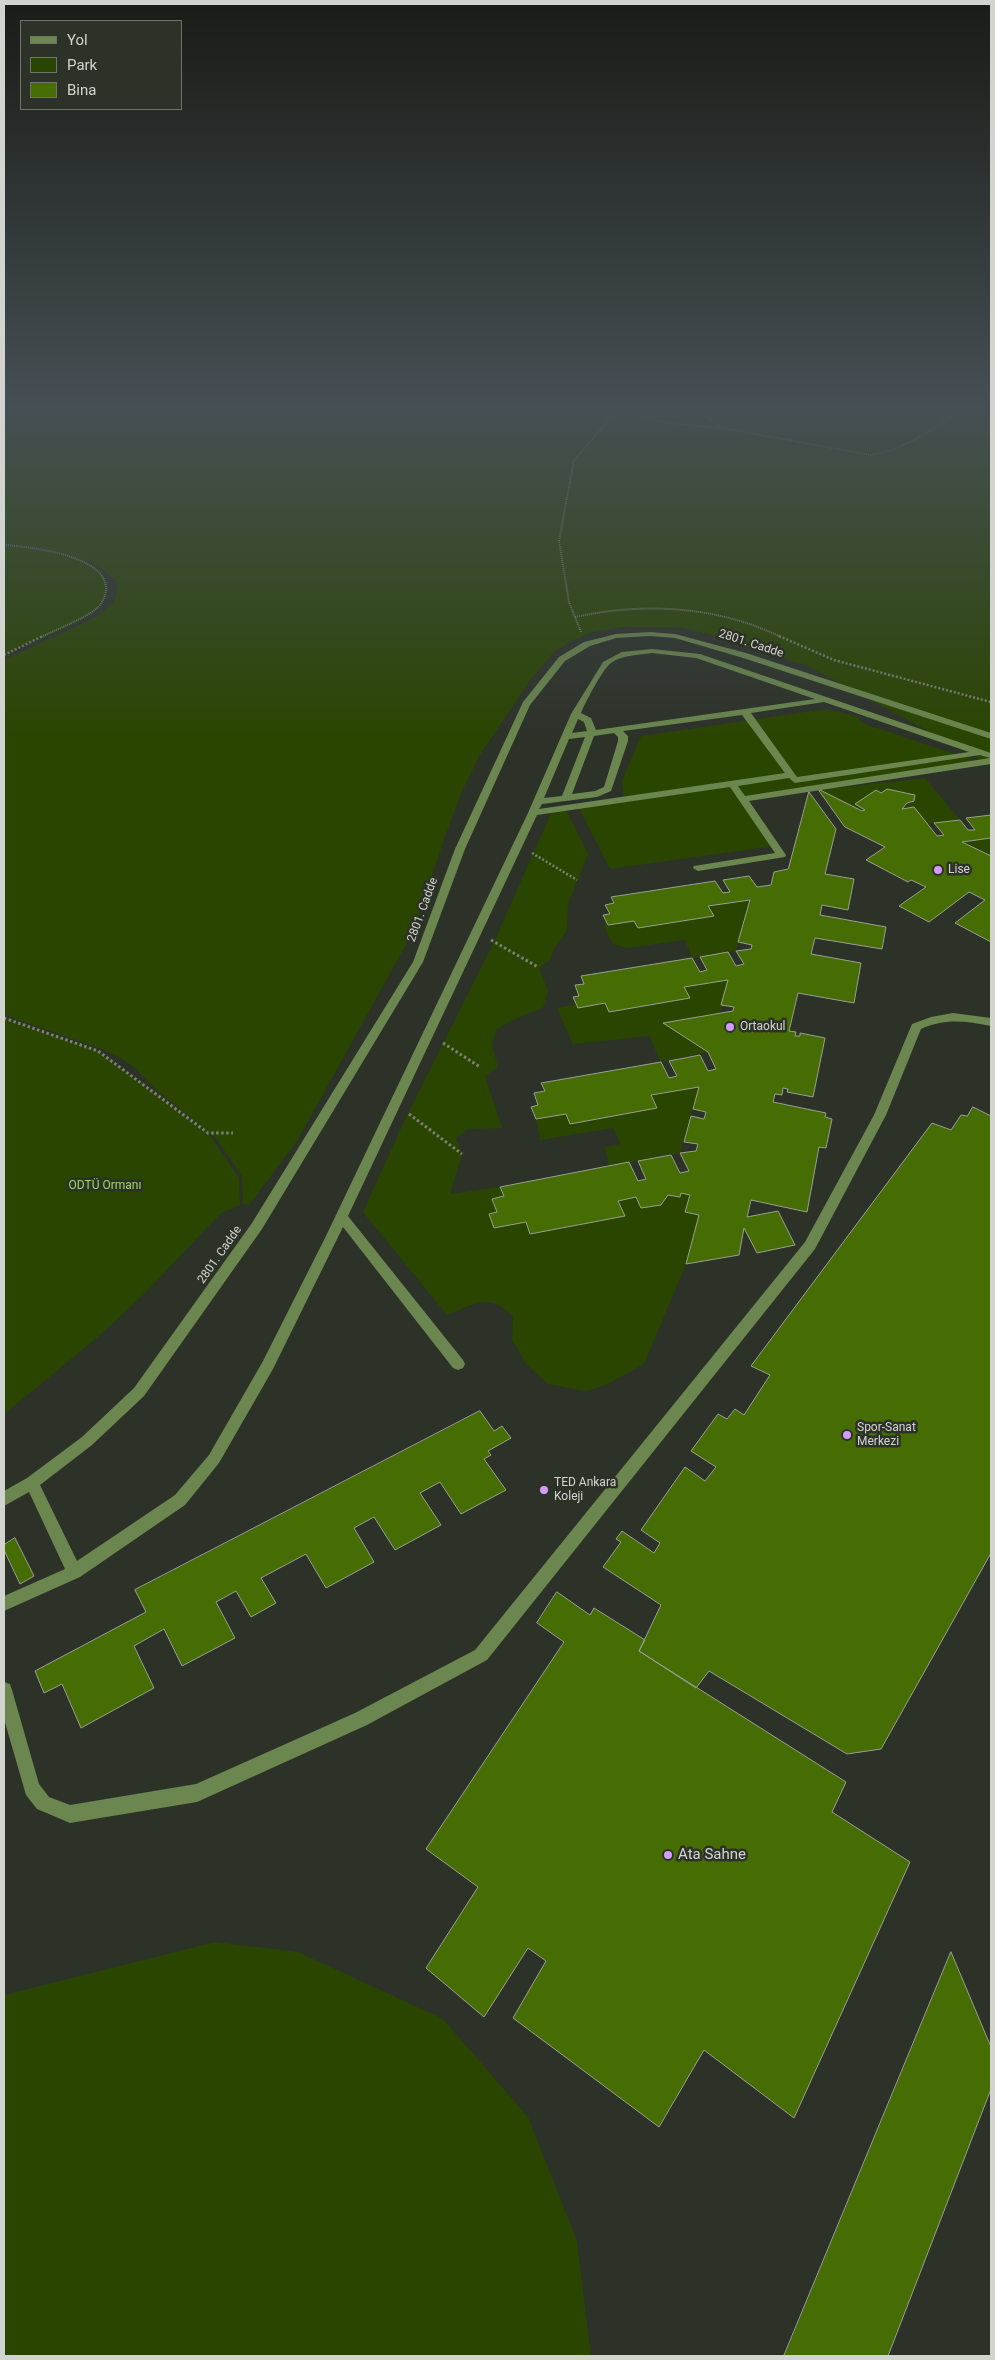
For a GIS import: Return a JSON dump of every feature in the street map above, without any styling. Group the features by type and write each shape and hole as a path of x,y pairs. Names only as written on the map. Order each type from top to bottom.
{"street":[{"name":"2801. Cadde","path":"4,1499 32,1483 87,1441 139,1392 257,1226 418,962 460,849 526,704 562,659 587,644 624,635 675,636 744,655 991,736"},
{"path":"4,1604 74,1572 180,1500 214,1459 268,1365 429,1035 535,807 580,702 607,662 625,654 652,651 696,656 991,756"},
{"path":"565,737 825,700"},
{"path":"745,712 802,790"},
{"path":"566,798 591,733 591,724 588,720 575,714"},
{"path":"535,807 566,798 597,794 608,789 623,741 622,736 616,730"},
{"path":"535,807 981,753"},
{"path":"743,799 991,761"},
{"path":"698,868 780,855 732,783"},
{"path":"4,1690 32,1789 43,1803 70,1814 196,1793 360,1719 481,1654 810,1245 880,1115 916,1027 932,1019 961,1015 991,1022"},
{"path":"341,1216 458,1364"},
{"path":"32,1483 74,1572"}],"path":[{"path":"562,521 559,540 568,602 587,644"},
{"path":"4,545 48,551 91,566 102,573 107,592 104,601 97,609 4,654"},
{"path":"575,617 636,609 728,616 749,622 833,660 991,702"},
{"path":"517,844 577,880"},
{"path":"476,932 538,967"},
{"path":"4,1018 98,1051 208,1134 233,1133"},
{"path":"429,1035 480,1067"},
{"path":"395,1103 462,1154"}],"green space":[{"path":"4,521 991,521 991,765 808,666 714,636 685,628 624,627 593,632 569,642 553,653 531,679 481,753 462,791 413,932 297,1141 249,1205 243,1204 242,1176 215,1137 157,1091 134,1067 104,1050 4,1015 4,660 96,617 114,602 118,587 115,579 91,562 47,549 4,543"},
{"path":"4,545 56,553 83,561 94,567 105,580 106,594 104,600 96,610 86,617 4,655"},
{"path":"825,709 857,716 862,723 982,763 744,799 774,846 610,869 578,806 624,799 622,781 641,736"},
{"path":"925,778 960,820 927,824 915,807 902,809 914,801 915,795 887,789 881,793 876,790 855,804 865,810 862,811 820,790"},
{"path":"565,808 588,854 568,904 567,931 554,949 550,960 539,968 548,991 543,1008 510,1021 496,1030 492,1045 498,1067 485,1076 502,1128 468,1129 456,1138 462,1154 450,1194 500,1187 504,1196 492,1199 497,1212 490,1214 494,1228 526,1222 530,1234 624,1216 618,1201 636,1197 641,1208 661,1205 668,1195 680,1197 681,1193 690,1195 686,1212 699,1215 686,1264 644,1364 606,1385 586,1391 548,1384 526,1364 512,1340 513,1316 496,1304 481,1302 447,1315 363,1212 408,1113 494,942 553,809"},
{"path":"991,838 991,856 962,842"},
{"path":"750,900 736,951 692,958 685,940 627,948 613,944 603,925 634,921 638,928 713,916 708,906"},
{"path":"728,980 720,1013 663,1023 708,1052 661,1062 649,1036 573,1044 557,1008 576,1004 578,1008 605,1003 609,1012 689,998 684,987"},
{"name":"ODTÜ Ormanı","path":"4,1018 98,1051 208,1133 239,1178 240,1205 221,1213 144,1294 98,1337 4,1414"},
{"path":"699,1087 680,1153 609,1166 605,1147 621,1144 613,1128 540,1140 536,1119 566,1114 570,1124 657,1108 651,1095"},
{"path":"215,1942 298,1952 443,2019 528,2117 577,2241 591,2356 4,2356 4,1995"}],"building":[{"name":"Lise","path":"818,789 862,811 865,810 855,804 876,790 881,793 887,789 915,795 914,801 907,803 902,809 914,807 937,836 944,835 934,823 960,820 968,830 975,830 966,818 991,815 991,838 962,842 991,856 991,942 955,923 985,900 969,892 929,922 899,906 926,887 911,880 908,882 866,860 885,847 845,827"},
{"name":"Ortaokul","path":"809,792 836,829 825,874 854,879 848,910 822,905 820,915 886,927 882,949 815,938 811,954 861,963 854,1003 798,993 789,1031 796,1032 795,1036 800,1036 800,1033 825,1038 813,1097 787,1092 788,1089 783,1088 782,1095 775,1094 773,1102 826,1113 825,1117 832,1119 826,1148 819,1147 807,1212 751,1200 747,1217 778,1211 795,1245 757,1253 744,1228 739,1255 686,1264 699,1215 685,1212 690,1195 681,1193 680,1197 668,1195 661,1205 641,1208 636,1197 618,1201 625,1216 530,1234 526,1222 494,1228 489,1214 497,1212 492,1199 504,1196 500,1187 629,1162 638,1181 646,1179 638,1161 671,1155 680,1173 689,1171 680,1153 696,1151 698,1144 684,1142 691,1116 704,1119 706,1112 693,1109 699,1087 651,1095 657,1108 570,1124 566,1114 536,1119 531,1107 538,1105 534,1093 545,1091 541,1083 661,1062 669,1078 677,1076 669,1061 700,1055 708,1071 716,1069 708,1052 663,1023 733,1011 734,1007 721,1005 728,980 684,987 690,998 609,1012 605,1003 578,1008 573,997 579,996 575,985 584,984 581,976 692,958 700,972 707,970 700,957 728,952 736,966 744,964 736,951 751,949 752,945 738,942 750,900 708,906 714,916 638,928 634,921 608,925 603,915 610,914 605,905 614,903 611,897 715,881 723,893 730,892 723,880 749,876 757,887 771,885 774,872 788,869"},
{"name":"Spor-Sanat Merkezi","path":"973,1107 991,1116 991,1553 881,1749 847,1754 709,1671 696,1688 639,1651 661,1605 603,1567 621,1542 616,1539 622,1531 654,1553 660,1543 641,1530 685,1467 705,1481 716,1467 691,1451 718,1414 727,1419 735,1409 744,1415 770,1375 751,1366 932,1123 951,1130 961,1115 967,1116"},
{"path":"480,1411 494,1431 502,1426 511,1438 488,1451 491,1455 484,1459 506,1490 461,1514 440,1482 420,1493 441,1525 395,1550 374,1517 354,1528 374,1562 326,1588 306,1554 261,1578 276,1603 251,1617 236,1591 216,1602 235,1638 182,1666 164,1629 134,1646 154,1688 81,1728 62,1684 44,1693 35,1671 146,1612 135,1590"},
{"path":"15,1538 34,1576 20,1584 4,1550 4,1545"},
{"name":"Ata Sahne","path":"557,1592 590,1615 594,1608 645,1640 639,1651 846,1782 832,1812 910,1862 794,2118 704,2050 659,2127 513,2018 546,1961 528,1948 484,2017 426,1968 478,1887 426,1849 564,1642 537,1623"},
{"path":"951,1952 991,2047 991,2089 888,2356 784,2356"}],"place":[{"name":"Lise","path":"938,870"},
{"name":"Ortaokul","path":"730,1027"},
{"name":"Spor-Sanat Merkezi","path":"847,1435"},
{"name":"TED Ankara Koleji","path":"544,1490"},
{"name":"Ata Sahne","path":"668,1855"}]}
